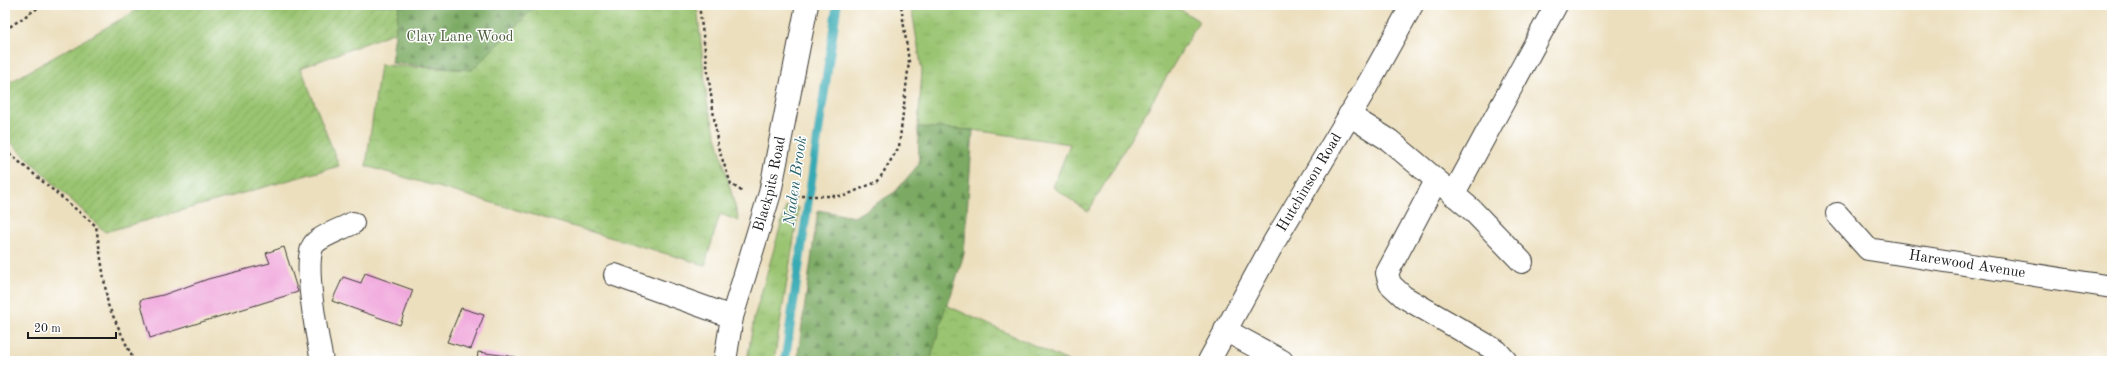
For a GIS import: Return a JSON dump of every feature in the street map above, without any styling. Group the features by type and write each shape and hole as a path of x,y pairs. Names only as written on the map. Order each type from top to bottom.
{"street":[{"name":"Blackpits Road","path":"725,361 732,317 766,206 807,5"},
{"name":"Hutchinson Road","path":"1209,361 1274,242 1412,5"},
{"path":"1453,195 1556,5"},
{"path":"1349,115 1389,140 1472,210 1501,238 1522,262"},
{"path":"1436,181 1387,273 1390,284 1404,297 1431,314 1497,351 1506,361"},
{"name":"Harewood Avenue","path":"1837,214 1868,249 2112,287"},
{"path":"322,361 312,303 308,260 310,250 315,243 353,223"},
{"path":"615,275 732,317"},
{"path":"1225,330 1282,361"}],"path":[{"path":"5,30 42,5"},
{"path":"699,5 718,147 731,184 766,206"},
{"path":"796,196 825,198 844,196 878,181 899,147 909,62 901,5"},
{"path":"5,150 96,226 108,305 134,361"}],"green space":[{"path":"146,5 399,5 395,32 301,68 339,166 105,232 5,137 5,85"},
{"name":"Clay Lane Wood","path":"399,5 537,5 472,70 391,63"},
{"path":"537,5 697,5 707,102 739,221 720,214 705,265 366,166 380,65 472,70"},
{"path":"911,5 1173,5 1199,21 1088,212 1053,187 1070,144 973,130 918,127 922,71"},
{"path":"918,127 973,130 964,254 930,361 797,361 818,210 854,217 895,192 919,164"},
{"path":"786,207 799,208 774,361 747,361 754,318"},
{"path":"946,305 1068,361 930,361"}],"building":[{"path":"284,247 298,292 150,338 140,300 163,295 208,279 270,263 266,253"},
{"path":"365,273 413,290 400,325 332,301 343,277 361,283"},
{"path":"461,308 484,315 471,349 447,342"},
{"path":"478,352 516,357 516,361 477,361"}],"waterway":[{"name":"Naden Brook","path":"785,361 837,5"}]}
